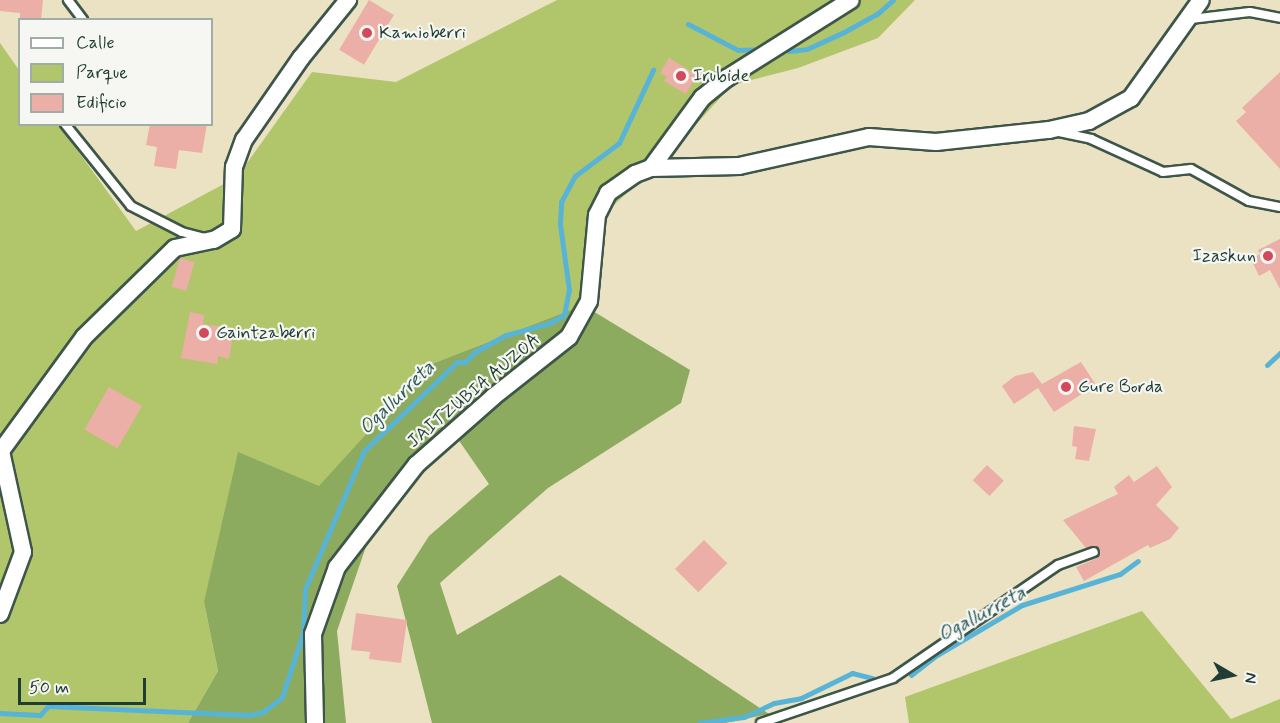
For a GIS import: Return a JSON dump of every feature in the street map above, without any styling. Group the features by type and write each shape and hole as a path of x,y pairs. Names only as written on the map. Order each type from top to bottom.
{"street":[{"path":"0,614 23,552 1,452 84,337 175,248 214,240 232,229 234,167 244,140 301,58 348,0"},
{"name":"JAITZUBIA AUZOA","path":"651,168 702,98 727,78 851,0"},
{"name":"JAITZUBIA AUZOA","path":"315,723 313,634 337,567 416,465 493,397 569,338 589,301 597,215 608,193 635,174 651,168 739,166 869,137 936,142 1049,130 1089,121 1131,98 1191,19 1201,0"}],"lane":[{"path":"69,0 82,18"},
{"path":"1191,19 1250,12 1280,18"},
{"path":"67,126 131,206 182,232 214,240"},
{"path":"1049,130 1091,139 1163,172 1191,169 1249,201 1280,207"},
{"path":"761,723 893,678 1058,565 1094,552"}],"green space":[{"path":"557,0 915,0 878,38 798,68 732,85 669,154 601,217 583,305 429,365 319,487 204,602 218,671 188,723 0,723 0,43 18,69 18,126 60,126 136,231 237,177 312,72 396,82"},
{"path":"583,305 690,370 681,403 548,488 440,583 457,635 560,575 769,714 725,723 432,723 397,586 429,536 489,484 453,432 383,497 337,631 346,723 188,723 218,671 204,602 238,452 319,486 429,365"},
{"path":"1142,611 1231,719 1280,699 1280,723 909,723 905,697"}],"building":[{"path":"0,0 43,0 41,18 20,18 20,13 0,11"},
{"name":"Kamioberri","path":"369,0 394,15 364,65 339,50"},
{"name":"Irubide","path":"669,58 697,75 686,94 664,81 667,77 660,73"},
{"path":"1280,72 1280,169 1236,121 1246,112 1242,108"},
{"path":"150,126 207,126 202,153 179,150 176,169 154,166 157,147 146,145"},
{"name":"Izaskun","path":"1280,239 1280,289 1270,270 1259,276 1251,259 1260,254 1258,250"},
{"path":"180,258 194,262 186,291 172,287"},
{"name":"Gaintzaberri","path":"190,312 204,315 203,324 223,327 221,338 232,341 229,359 218,356 217,364 181,358"},
{"name":"Gure Borda","path":"1081,362 1096,385 1054,412 1038,388 1014,404 1002,386 1015,376 1033,372 1042,384"},
{"path":"109,387 142,406 117,448 84,429"},
{"path":"1074,426 1096,429 1089,461 1075,459 1077,447 1072,446"},
{"path":"987,465 1004,481 989,496 973,480"},
{"path":"1157,466 1172,487 1156,505 1179,528 1170,539 1150,548 1148,545 1084,581 1076,567 1097,558 1100,550 1095,546 1086,548 1063,520 1118,494 1114,487 1129,475 1134,482"},
{"path":"704,540 727,563 698,592 675,569"},
{"path":"356,613 407,620 401,663 369,659 370,652 351,650"}],"waterway":[{"name":"Ogallurreta","path":"789,51 807,49 844,32 877,14 893,0"},
{"name":"Ogallurreta","path":"688,24 738,50 761,49"},
{"name":"Ogallurreta","path":"0,713 40,715 48,706 249,715 263,712 282,697 303,633 305,589 364,451 457,362 465,362 475,352 506,335 550,323 564,315 569,290 560,224 561,202 575,176 619,143 653,70"},
{"name":"Ogallurreta","path":"1267,365 1280,353"},
{"name":"Ogallurreta","path":"911,675 937,655 1022,605 1120,574 1138,561"},
{"name":"Ogallurreta","path":"699,723 744,717 774,703 801,698 852,673 872,678"}],"place":[{"name":"Kamioberri","path":"367,33"},
{"name":"Irubide","path":"681,76"},
{"name":"Izaskun","path":"1268,256"},
{"name":"Gaintzaberri","path":"204,333"},
{"name":"Gure Borda","path":"1066,387"}]}
